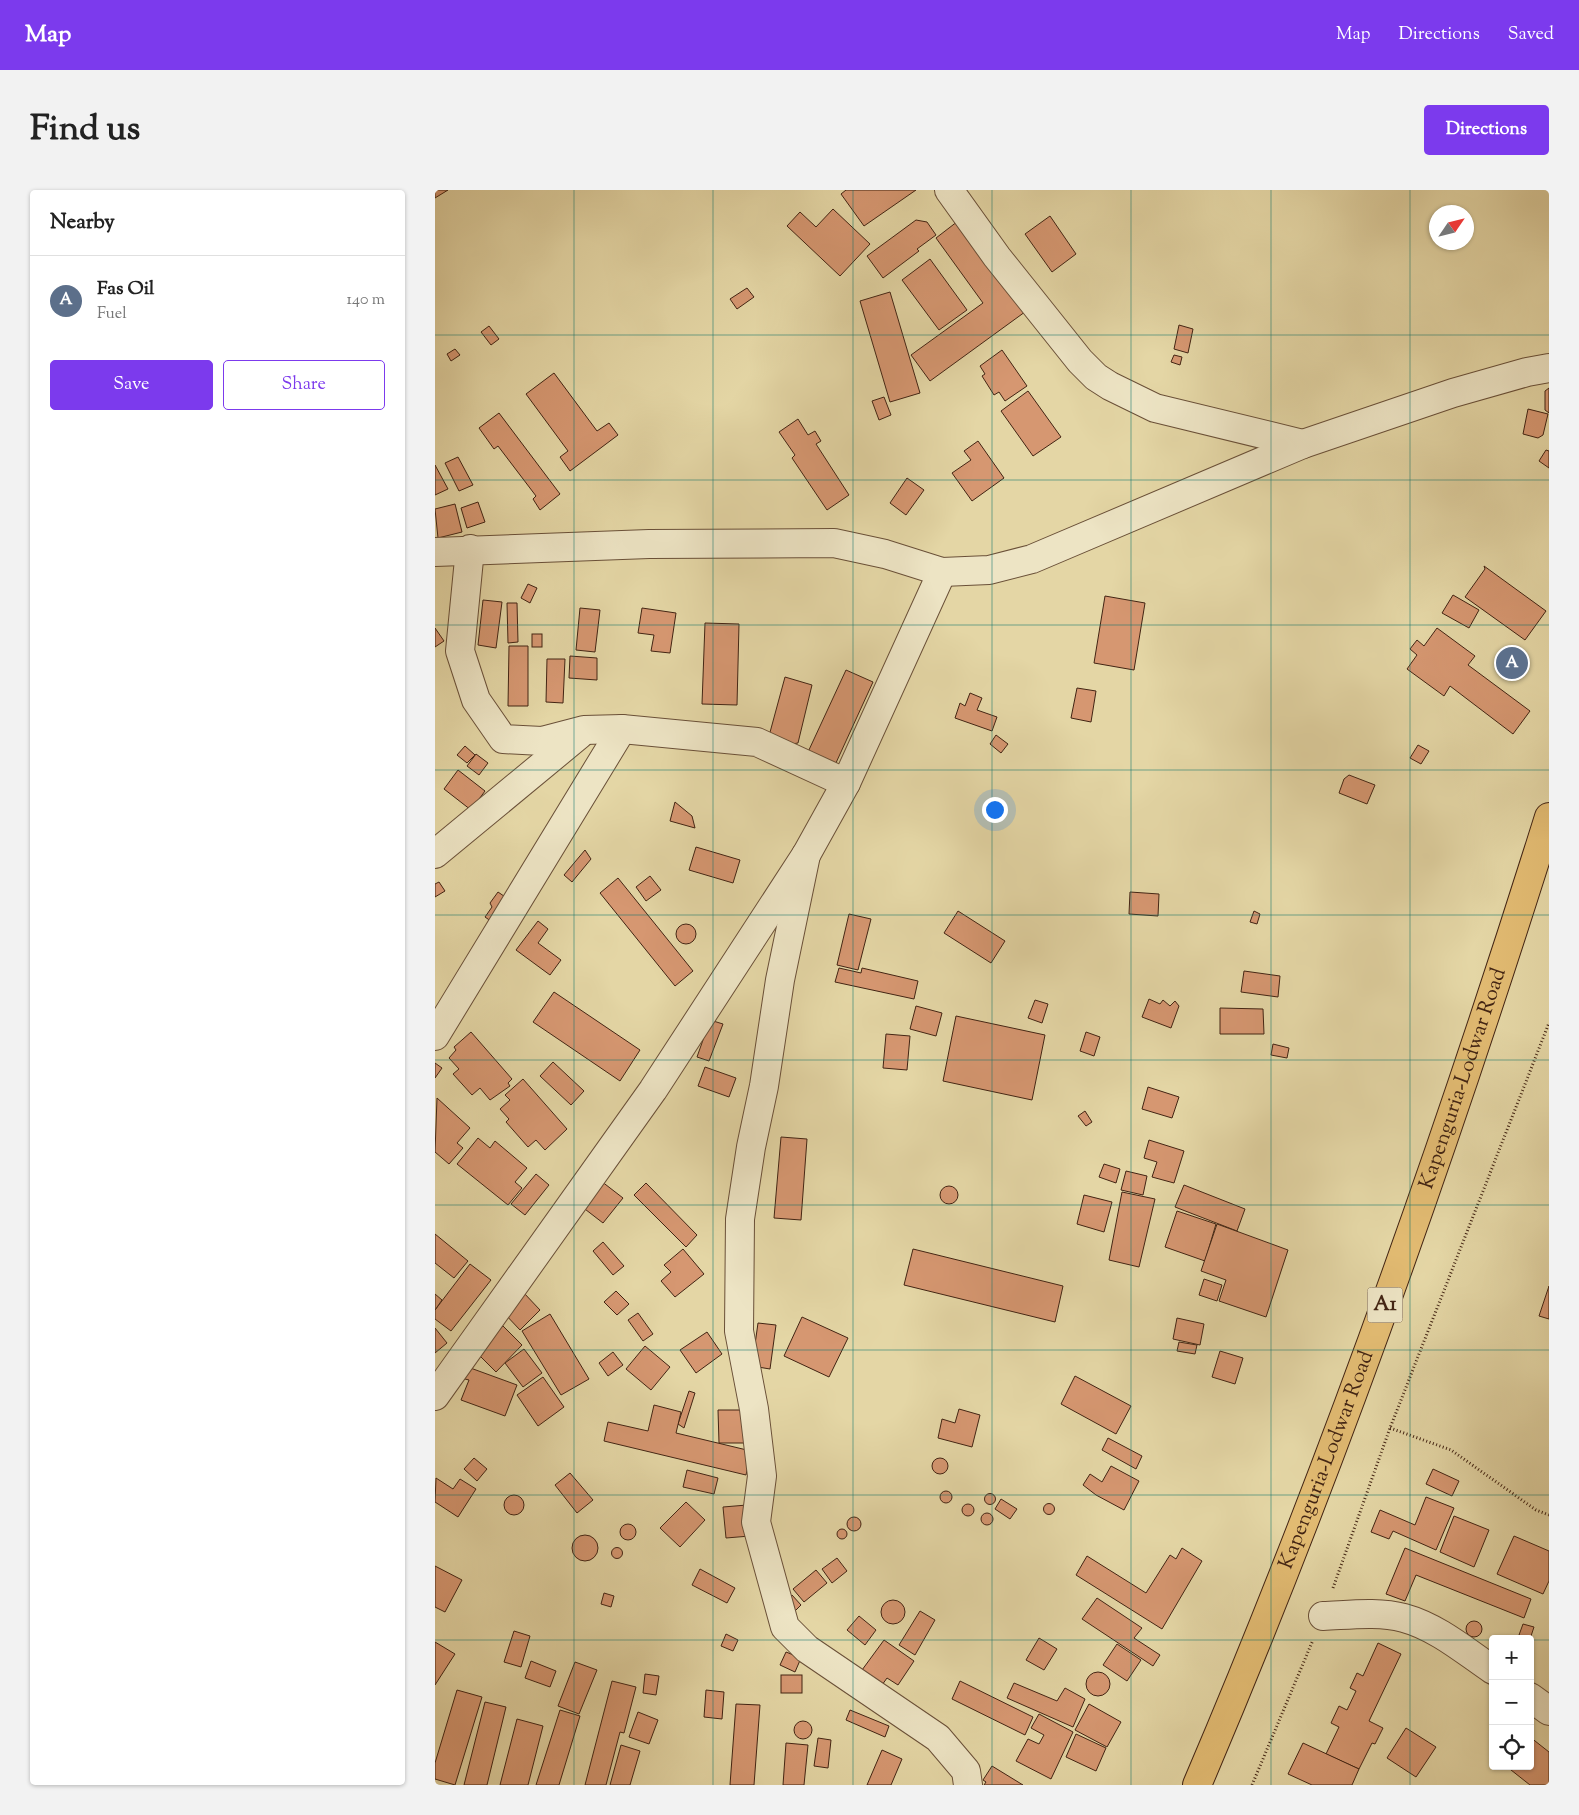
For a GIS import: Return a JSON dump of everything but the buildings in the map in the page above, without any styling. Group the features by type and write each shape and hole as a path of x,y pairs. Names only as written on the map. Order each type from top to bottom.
{"highway":[{"name":"Kapenguria-Lodwar Road","path":"1197,1785 1306,1521 1392,1287 1481,1031 1549,817"}],"street":[{"path":"949,190 997,257 1080,361 1096,376 1155,408 1303,444"},
{"path":"435,552 649,544 833,543 885,554 942,572 989,570 1032,559 1303,444 1453,393 1527,372 1549,368"},
{"path":"470,550 460,651 476,700 503,739 542,741 584,730 622,729 757,742 846,783"},
{"path":"435,1396 653,1090 806,855 846,783 942,572"},
{"path":"435,1036 622,729"},
{"path":"435,854 584,730"},
{"path":"806,855 780,980 764,1086 751,1147 740,1218 739,1331 754,1409 762,1476 756,1522 785,1628 807,1649 938,1738 966,1771 968,1785"},
{"path":"1323,1616 1380,1614 1404,1618 1439,1634 1489,1667"},
{"path":"1534,1700 1549,1711"}],"path":[{"path":"1252,1785 1323,1616 1391,1428 1549,1023"},
{"path":"1391,1428 1451,1450 1536,1510 1549,1515"}],"place":[{"name":"Fas Oil","path":"1512,663"}]}
